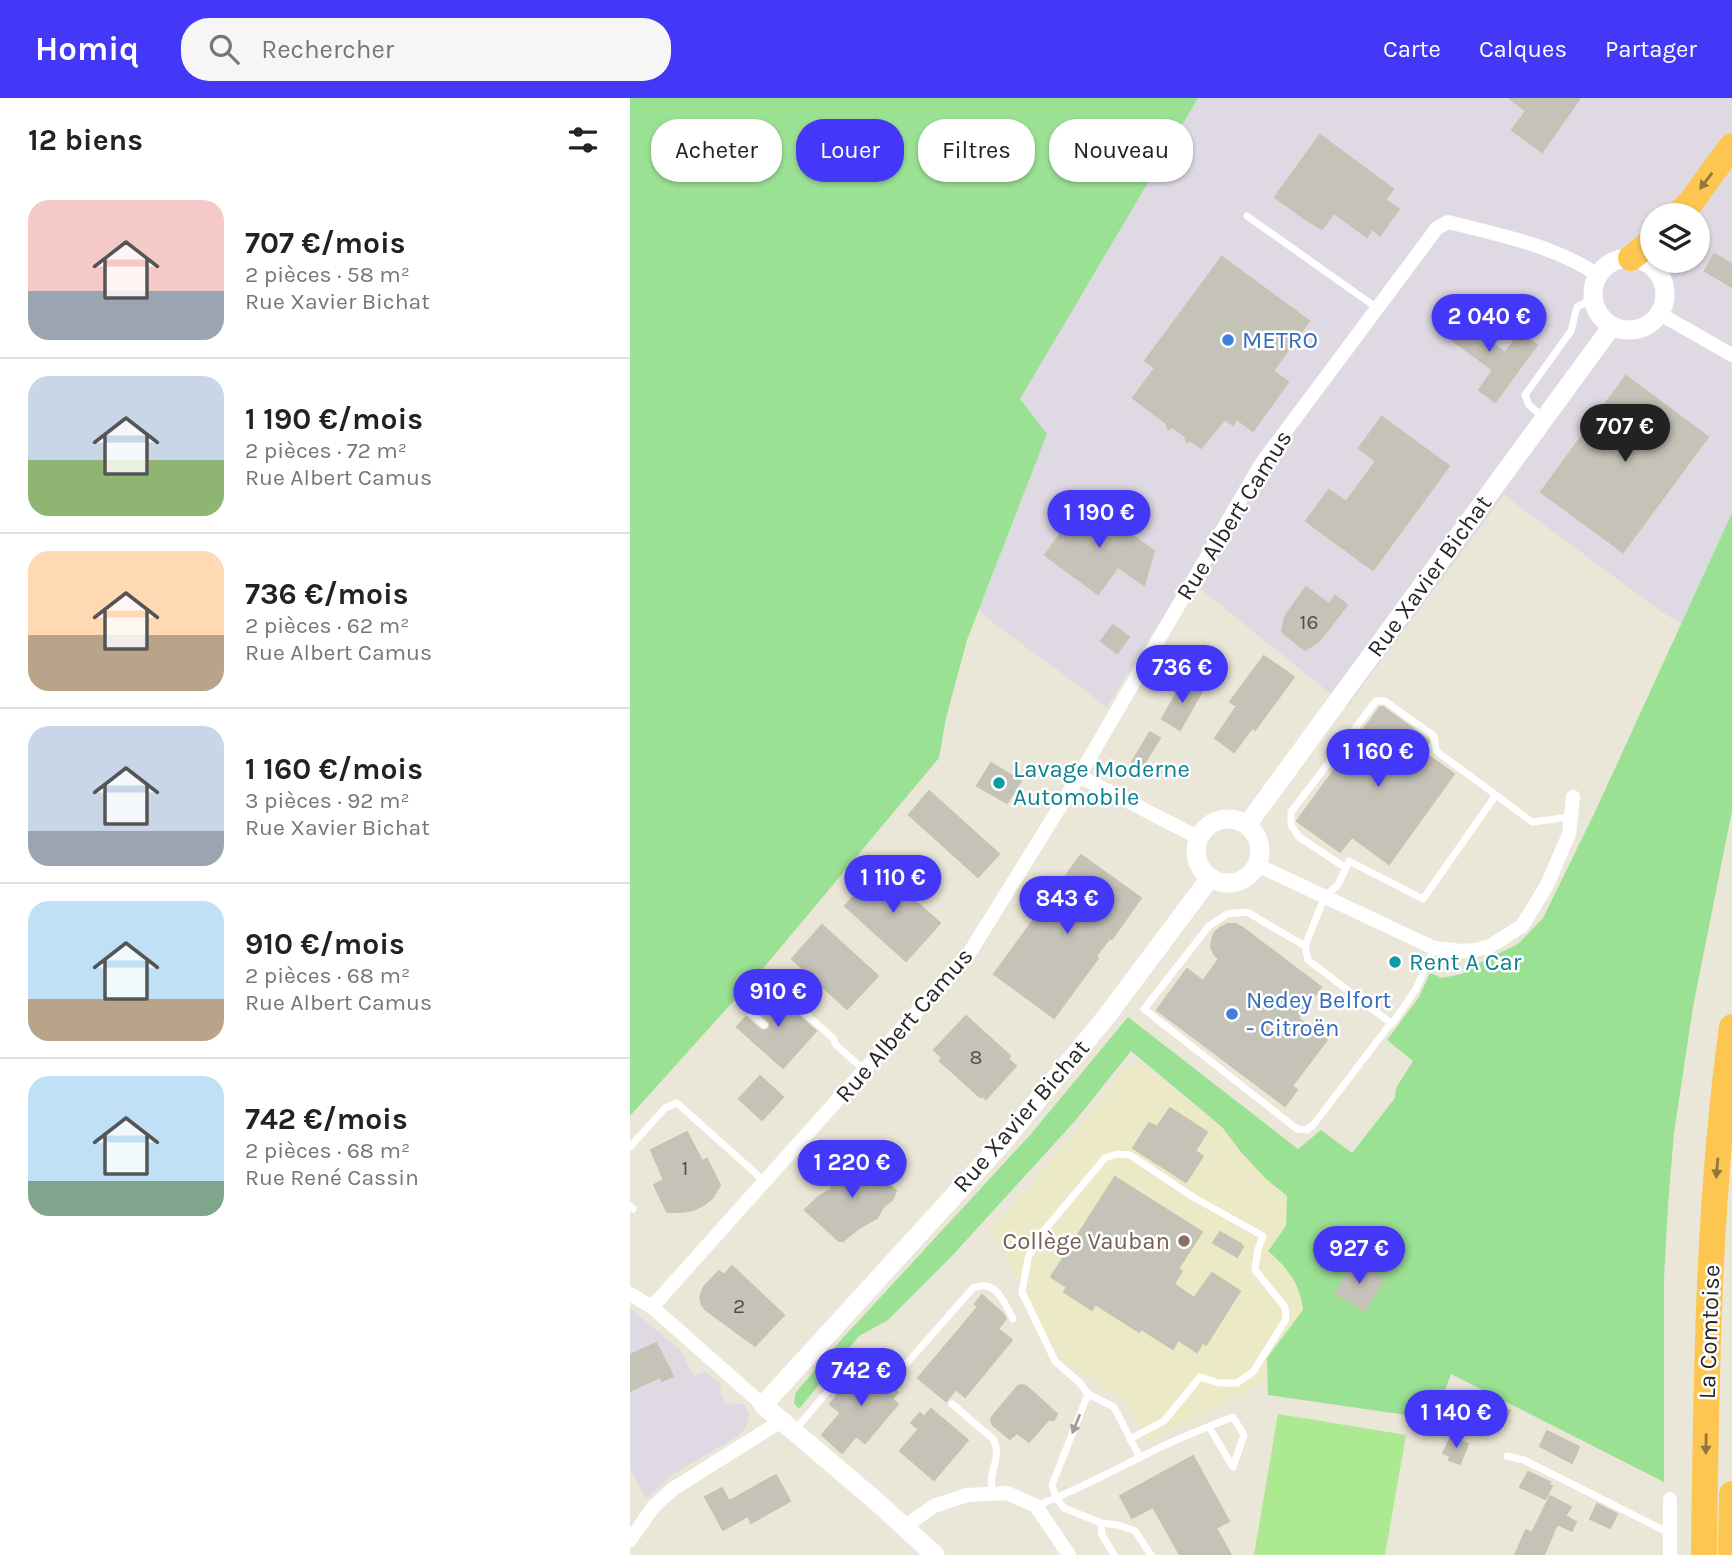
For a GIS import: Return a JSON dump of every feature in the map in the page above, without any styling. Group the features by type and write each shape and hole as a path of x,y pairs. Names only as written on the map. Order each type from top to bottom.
{"highway":[{"path":"1690,203 1732,146"},
{"path":"1631,258 1640,251"},
{"name":"La Comtoise","path":"1704,1555 1711,1267 1721,1116 1732,1027"},
{"path":"1731,1555 1732,1494"}],"main road":[{"path":"1631,258 1654,267 1662,277 1666,289 1660,314 1651,324 1639,330 1626,331 1603,320 1593,299 1598,275 1605,267 1613,261 1631,258"},
{"name":"Rue Xavier Bichat","path":"1247,825 1613,327"},
{"path":"1237,821 1247,825 1255,833 1260,854 1251,874 1231,883 1220,883 1210,878 1198,864 1196,846 1199,838 1206,828 1215,822 1237,821"},
{"name":"Rue Xavier Bichat","path":"763,1405 1004,1140 1105,1017 1210,878"},
{"path":"763,1405 935,1555"}],"street":[{"name":"Rue Albert Camus","path":"652,1307 970,952 1079,776 1261,464 1437,228 1448,222 1557,252 1598,275"},
{"path":"1660,314 1732,355"},
{"path":"1079,776 1199,838"},
{"path":"1257,865 1434,948 1476,950 1490,946 1522,926 1548,886 1569,834 1573,797"},
{"path":"630,1294 652,1307 763,1405"},
{"path":"630,1541 654,1506 673,1489 788,1427"},
{"path":"904,1527 934,1506 967,1495 1007,1493 1036,1506 1069,1555"},
{"path":"1670,1499 1670,1555"}],"lane":[{"path":"1247,216 1377,308"},
{"path":"1545,418 1529,405 1525,395 1571,331 1577,307 1593,299"},
{"path":"1346,868 1299,837 1291,825 1291,812 1376,701 1385,701 1433,736 1436,751 1532,822 1571,817"},
{"path":"1391,1023 1308,960 1305,946 1325,896 1338,885 1349,861 1423,899 1496,795"},
{"path":"1305,946 1247,912 1227,914 1209,926 1144,1009 1297,1129 1307,1130 1392,1024 1416,989 1434,948"},
{"path":"764,1025 741,1005 763,976 833,1038 836,1045 864,1070"},
{"path":"630,1147 665,1108 677,1103 765,1182"},
{"path":"1130,1439 1164,1421 1200,1377 1219,1383 1237,1383 1253,1372 1286,1319 1285,1307 1255,1270 1263,1237 1130,1155 1117,1154 1105,1158 1042,1233 1028,1258 1022,1292 1055,1361 1079,1382 1088,1394 1114,1407 1130,1439 1140,1458"},
{"path":"788,1427 856,1359 864,1355 898,1365 907,1363 973,1288 991,1286 997,1290 1013,1319"},
{"path":"1088,1394 1052,1485 1056,1498 1065,1508 1101,1523 1135,1531 1151,1555"},
{"path":"952,1404 993,1439 997,1446 992,1494"},
{"path":"1036,1506 1056,1498 1140,1458 1209,1427 1233,1417 1244,1435 1233,1467 1209,1427"},
{"path":"1507,1456 1524,1460 1670,1533"},
{"path":"1101,1523 1102,1535 1114,1555"}],"shaded area":[{"path":"1198,98 1732,98 1732,513 1682,624 1663,613 1504,495 1347,707 1187,578 1107,707 979,610 1047,434 1019,400 1148,182 1193,182 1193,119 1186,119"},
{"name":"Collège Vauban","path":"1138,1061 1228,1129 1430,1296 1148,1441 1126,1401 1061,1360 1031,1305 1027,1286 1019,1282 992,1228 1073,1136 1122,1071"},
{"path":"630,1308 680,1350 694,1376 705,1372 721,1385 720,1392 726,1405 744,1404 749,1414 746,1427 740,1435 673,1474 646,1499 630,1468"}],"green space":[{"path":"630,98 1198,98 1186,119 1049,119 1049,182 1148,182 1020,399 1047,434 967,640 946,718 939,758 766,965 630,1116"},
{"path":"1732,513 1732,811 1693,1007 1674,1133 1664,1279 1664,1482 1451,1374 1434,1419 1268,1395 1267,1358 1303,1310 1292,1277 1268,1251 1286,1226 1287,1196 1266,1179 1222,1127 1131,1051 1075,1121 951,1257 888,1320 859,1336 799,1409 794,1403 796,1392 1031,1134 1128,1017 1298,1149 1321,1130 1352,1153 1395,1098 1396,1088 1413,1061 1387,1040 1419,997 1430,973 1442,978 1462,974 1518,944 1543,918 1594,814"},
{"path":"1278,1414 1406,1435 1385,1555 1254,1555"}],"building":[{"path":"1509,98 1580,98 1542,152 1512,130 1526,111"},
{"path":"1320,135 1393,189 1385,200 1399,209 1380,235 1372,229 1367,237 1334,213 1322,229 1275,197"},
{"path":"1714,254 1732,264 1732,287 1708,273"},
{"name":"METRO","path":"1222,257 1309,321 1273,371 1288,382 1253,431 1237,419 1233,425 1225,419 1201,448 1191,441 1187,442 1185,436 1172,427 1168,429 1166,423 1133,398 1155,368 1145,361"},
{"path":"1450,312 1505,353 1520,333 1537,345 1495,402 1479,390 1493,370 1437,329"},
{"path":"1626,376 1708,437 1623,552 1541,492"},
{"path":"1382,417 1449,466 1373,570 1306,521 1329,490 1346,502 1376,461 1359,448"},
{"path":"1084,502 1154,551 1144,585 1118,567 1098,594 1045,555"},
{"path":"1306,587 1329,604 1335,596 1347,605 1319,641 1305,650 1282,632 1285,617"},
{"path":"1113,625 1129,637 1117,653 1101,641"},
{"path":"1264,656 1294,677 1255,730 1252,728 1234,752 1215,738 1237,706 1230,702"},
{"path":"1184,680 1202,691 1180,730 1162,719"},
{"path":"1380,707 1428,740 1422,751 1454,774 1389,864 1352,837 1340,852 1297,821"},
{"path":"1150,732 1160,738 1142,767 1132,762"},
{"name":"Lavage Moderne Automobile","path":"991,763 1021,781 1007,803 977,786"},
{"path":"929,791 999,854 978,877 909,815"},
{"path":"1081,855 1141,898 1112,939 1110,938 1096,956 1098,958 1054,1018 994,974"},
{"path":"879,869 940,923 906,961 845,906"},
{"name":"Nedey Belfort - Citroën","path":"1228,924 1243,928 1321,987 1298,1018 1327,1040 1292,1086 1297,1090 1285,1106 1157,1010 1187,969 1203,981 1219,959 1211,947 1215,932"},
{"path":"822,925 878,976 847,1009 792,959"},
{"path":"766,987 816,1031 783,1068 737,1027 746,1017 762,1031 769,1029 770,1023 755,1008 758,1004 754,1000"},
{"path":"966,1016 1010,1056 1008,1059 1016,1066 986,1099 980,1097 940,1061 942,1058 934,1050"},
{"path":"760,1076 783,1097 762,1120 739,1099"},
{"path":"1170,1108 1207,1132 1195,1151 1203,1156 1186,1182 1133,1148 1149,1123 1157,1127"},
{"path":"687,1132 702,1161 707,1159 720,1185 704,1205 693,1210 667,1212 654,1185 664,1180 651,1150"},
{"path":"855,1154 896,1191 877,1218 839,1241 805,1210 818,1197 832,1189 830,1182"},
{"path":"1115,1177 1202,1232 1178,1269 1182,1271 1174,1284 1194,1298 1212,1273 1240,1291 1206,1345 1203,1342 1197,1352 1178,1340 1173,1349 1141,1329 1139,1332 1095,1304 1092,1310 1064,1292 1067,1287 1051,1277"},
{"path":"1220,1232 1241,1244 1243,1247 1237,1257 1213,1243"},
{"path":"1355,1261 1384,1280 1364,1311 1335,1293"},
{"path":"732,1266 784,1315 755,1346 702,1305 700,1297 704,1287 719,1271 724,1275"},
{"path":"982,1295 1003,1314 1006,1319 998,1329 1012,1340 965,1397 956,1389 946,1401 918,1378 978,1307 975,1304"},
{"path":"656,1343 673,1376 662,1381 660,1377 630,1391 630,1355"},
{"path":"863,1363 898,1392 892,1399 898,1404 865,1443 856,1436 842,1453 822,1435 841,1413 830,1404"},
{"path":"1022,1385 1057,1414 1054,1420 1048,1420 1029,1442 1017,1433 1010,1439 991,1421 1018,1386"},
{"path":"1484,1399 1510,1411 1501,1428 1475,1415"},
{"path":"931,1409 968,1440 934,1480 900,1451 919,1429 911,1423 920,1413 924,1417"},
{"path":"1547,1431 1579,1447 1572,1463 1540,1446"},
{"path":"1451,1437 1468,1444 1460,1464 1449,1460 1450,1456 1443,1453"},
{"path":"1193,1456 1229,1521 1216,1528 1231,1555 1180,1555 1153,1507 1132,1518 1120,1496"},
{"path":"1528,1472 1550,1482 1549,1485 1552,1486 1545,1499 1520,1487"},
{"path":"776,1475 790,1501 751,1523 748,1516 723,1530 705,1497 722,1488 729,1501"},
{"path":"1550,1496 1571,1507 1565,1516 1576,1522 1572,1531 1557,1524 1544,1555 1515,1555 1526,1530 1532,1533"},
{"path":"1597,1504 1617,1514 1610,1528 1590,1519"}],"place":[{"name":"METRO","path":"1228,340"},
{"name":"Lavage Moderne Automobile","path":"999,783"},
{"name":"Rent A Car","path":"1395,962"},
{"name":"Nedey Belfort - Citroën","path":"1232,1014"},
{"name":"Collège Vauban","path":"1184,1241"}]}
